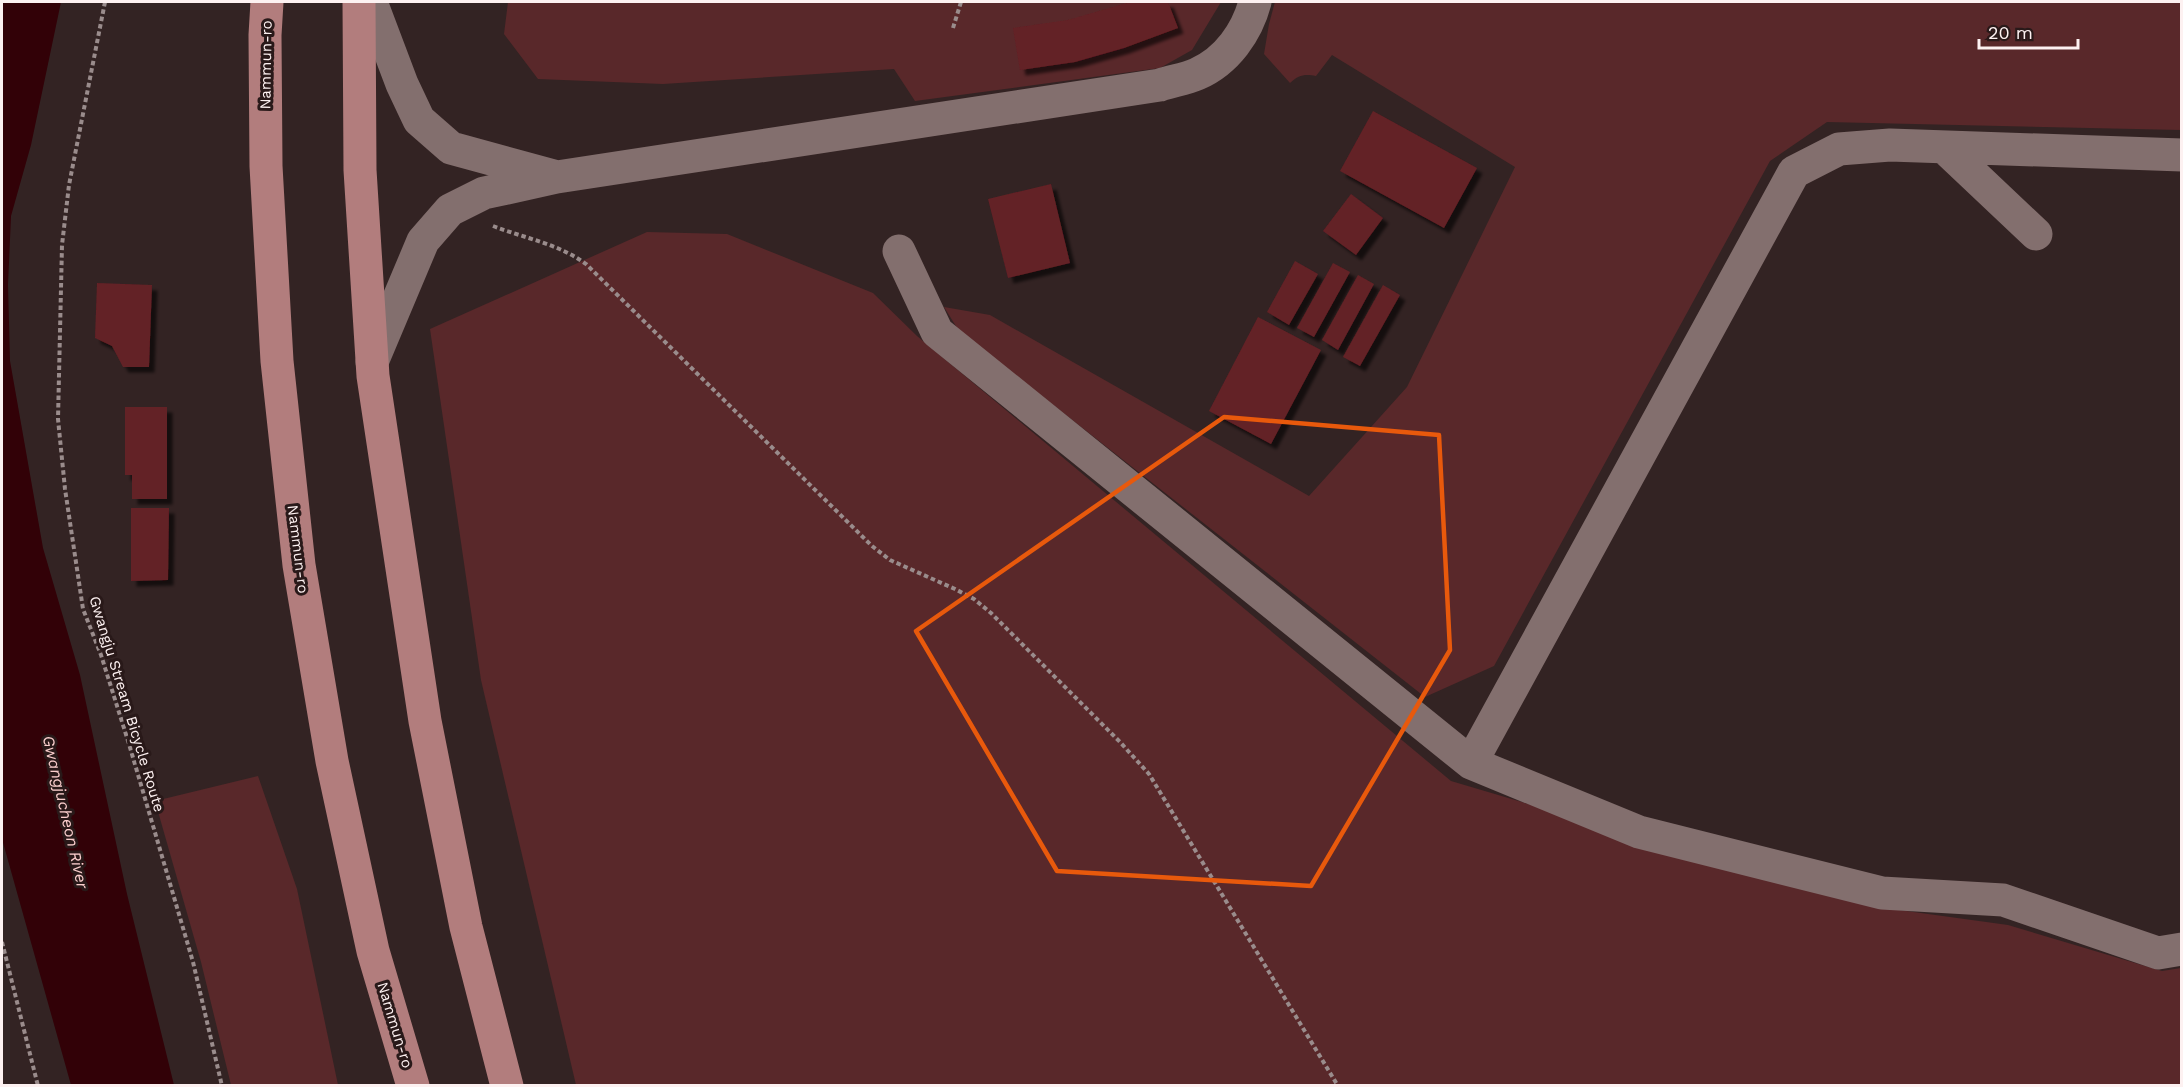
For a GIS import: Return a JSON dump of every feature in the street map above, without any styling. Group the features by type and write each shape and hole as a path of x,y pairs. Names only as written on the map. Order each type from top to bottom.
{"main road":[{"name":"Nammun-ro","path":"267,2 266,166 277,361 299,565 332,762 373,951 413,1086"},
{"path":"359,2 357,30 360,170 372,362 425,721 466,927 507,1086"}],"street":[{"path":"371,2 402,84 420,120 451,148 557,177"},
{"path":"372,362 423,241 450,210 484,193 557,177 1160,85 1198,74 1224,56 1238,41 1256,2"},
{"path":"1471,763 1794,172 1839,149 1890,145 2181,155"},
{"path":"1946,148 2036,234"},
{"path":"899,251 937,332 1471,763 1639,831 1882,893 2003,900 2158,952 2181,949"}],"path":[{"name":"Gwangju Stream Bicycle Route","path":"105,2 69,185 62,245 59,430 83,609 101,655 193,962 222,1086"},
{"path":"953,28 961,2"},
{"path":"450,210 557,248 574,255 586,264 872,546 902,567 956,589 974,599 1012,632 1149,774 1338,1086"},
{"path":"2,942 38,1086"}],"highlighted area":[{"path":"1224,417 1439,435 1450,650 1311,886 1057,871 916,631"}],"shaded area":[{"path":"508,2 1221,2 1192,50 1160,68 915,101 894,69 663,84 538,79 504,34"},
{"path":"1275,2 2181,2 2181,130 1827,122 1770,161 1494,666 1425,697 959,331 944,307 990,315 1309,496 1407,387 1515,167 1332,55 1316,76 1302,76 1290,83 1264,54"},
{"path":"647,232 727,234 873,293 917,336 1451,781 1870,906 2008,925 2162,971 2181,968 2181,1085 576,1085 481,680 430,329"},
{"path":"258,776 297,889 338,1085 231,1085 201,962 155,801"}],"water":[{"name":"Gwangjucheon River","path":"2,2 61,2 31,145 11,216 8,285 10,361 43,548 80,675 127,894 174,1085 71,1085 2,839"}],"building":[{"path":"1130,2 1168,2 1178,28 1124,48 1075,62 1020,70 1013,28 1068,20"},
{"path":"1373,111 1477,168 1444,228 1340,171"},
{"path":"1051,184 1070,263 1008,278 988,199"},
{"path":"1351,194 1383,218 1356,255 1323,231"},
{"path":"1295,261 1318,274 1289,325 1267,312"},
{"path":"1333,263 1350,272 1314,337 1297,328"},
{"path":"1358,275 1374,284 1338,350 1322,340"},
{"path":"97,283 152,285 149,367 123,367 112,346 95,338"},
{"path":"1383,285 1400,295 1360,366 1343,357"},
{"path":"1258,317 1321,350 1271,444 1209,411"},
{"path":"125,407 167,407 167,499 132,499 132,475 125,475"},
{"path":"131,508 169,508 168,580 131,581"}]}
